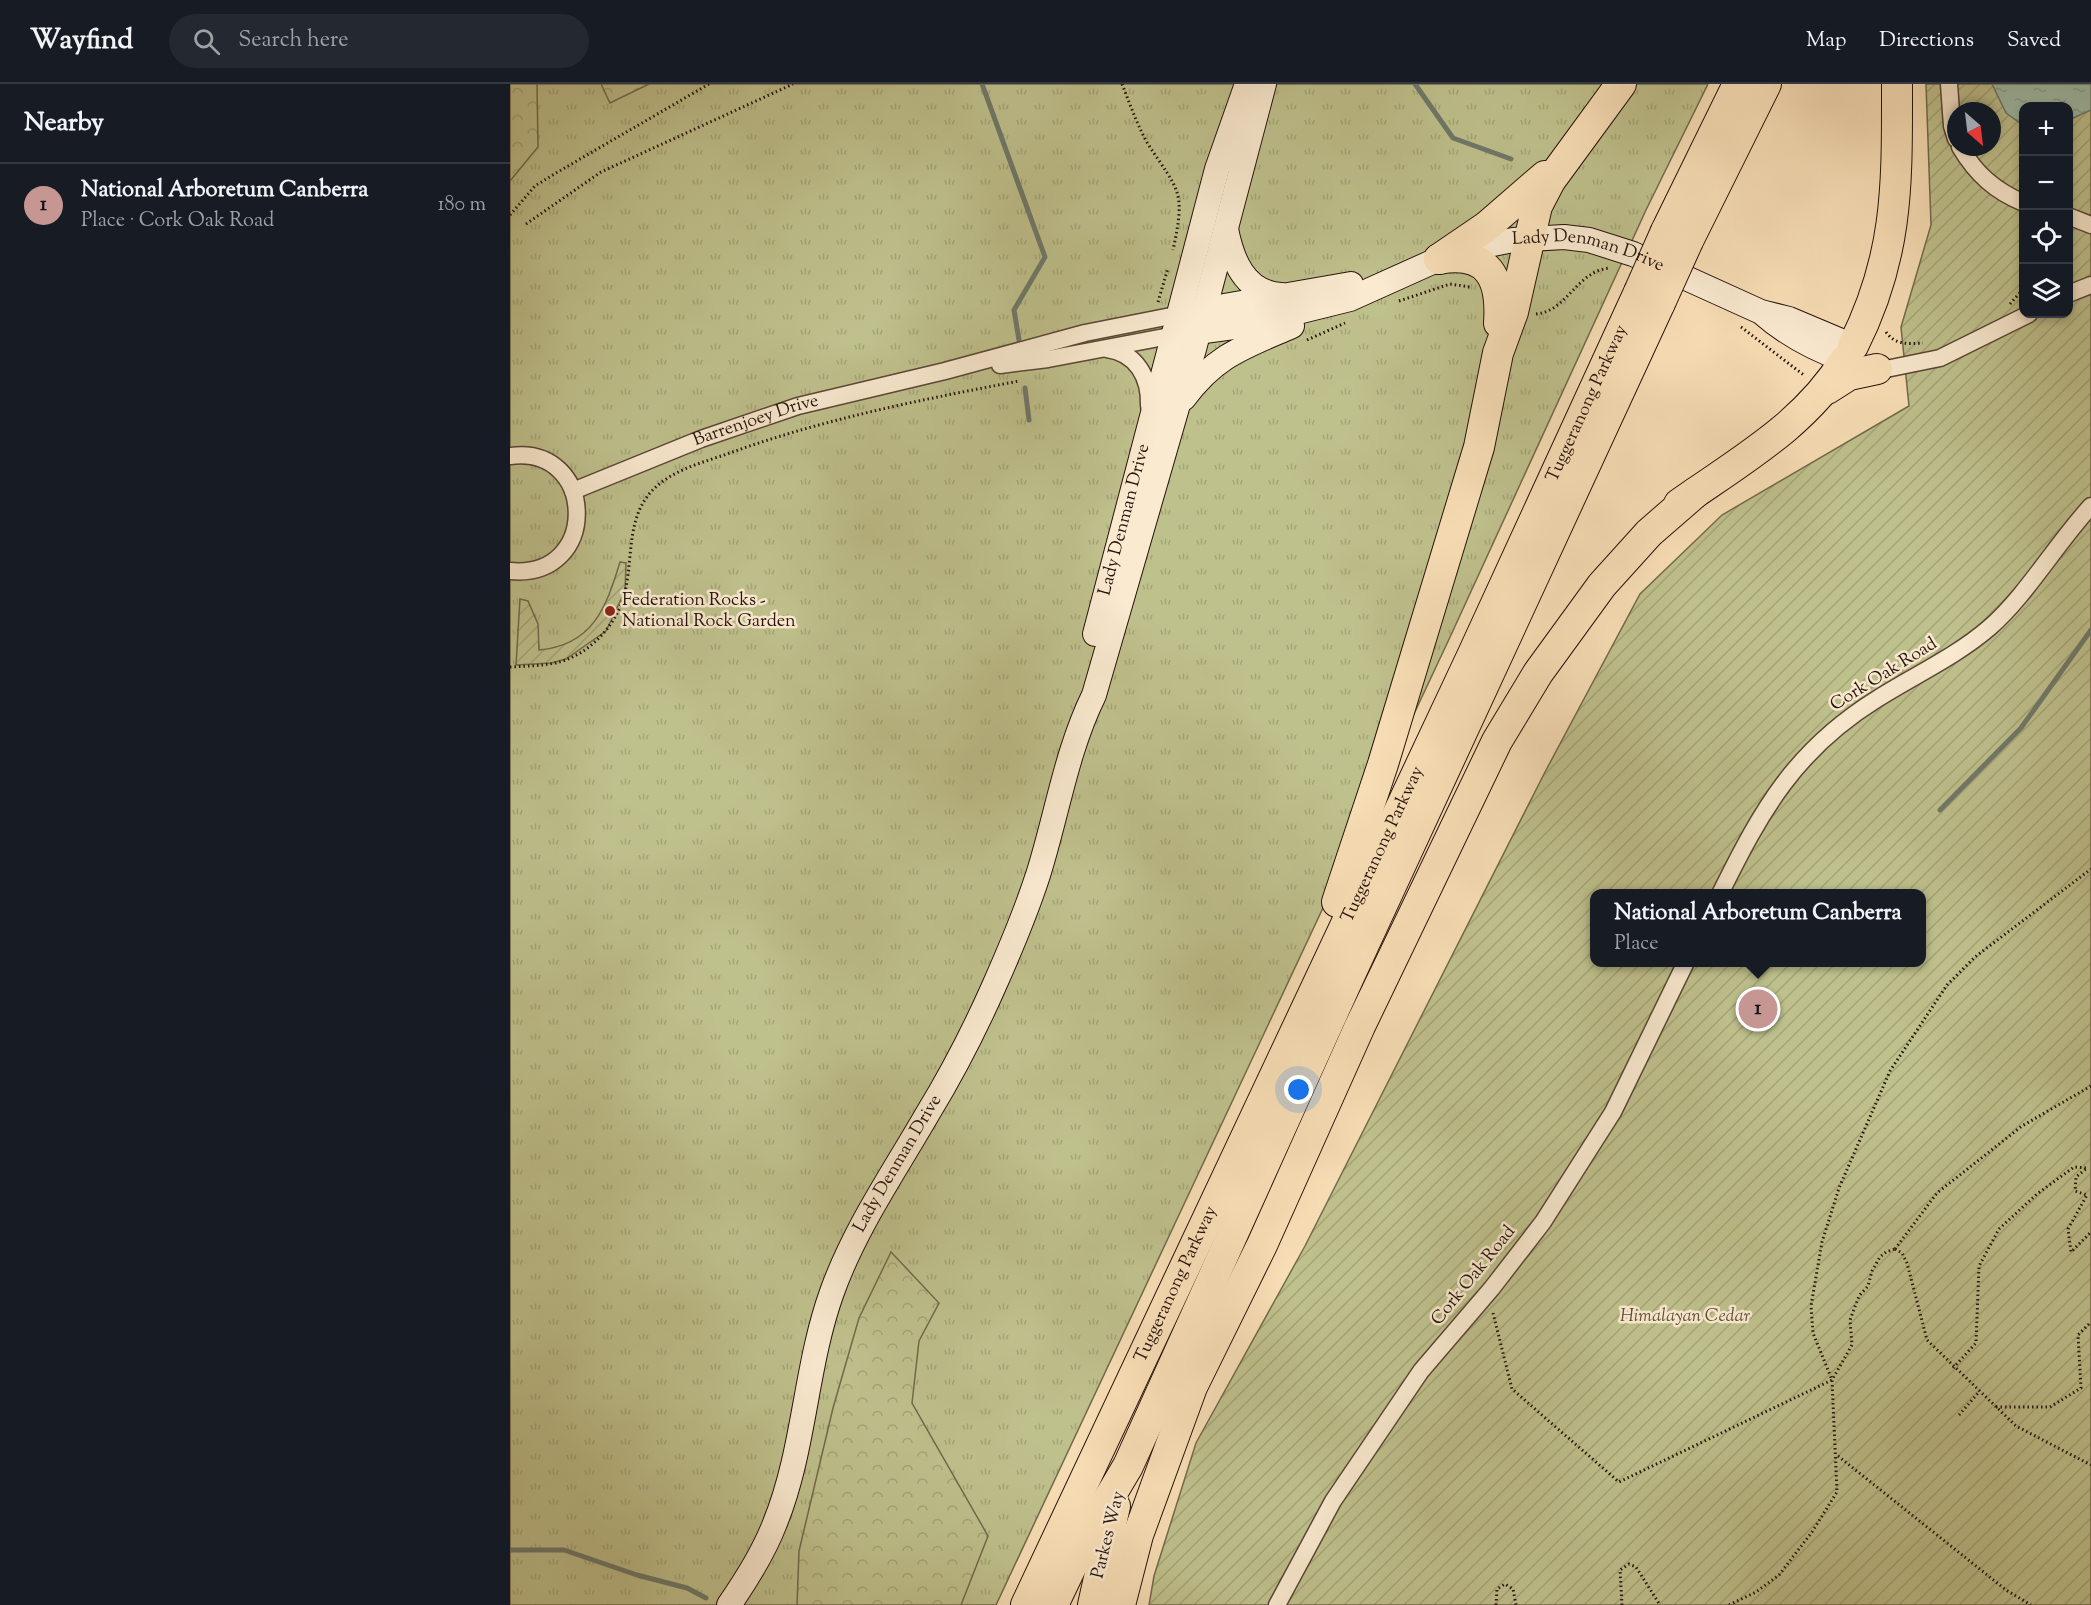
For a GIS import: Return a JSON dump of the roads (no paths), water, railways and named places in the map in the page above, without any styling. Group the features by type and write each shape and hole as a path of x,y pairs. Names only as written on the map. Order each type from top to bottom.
{"highway":[{"path":"1498,353 1513,312 1537,206 1546,187 1621,84"},
{"name":"Tuggeranong Parkway","path":"1128,1466 1348,979 1677,236 1738,84"},
{"name":"Tuggeranong Parkway","path":"1677,236 1766,84"},
{"path":"1825,391 1855,342 1881,280 1892,229 1897,171 1897,84"},
{"path":"1439,259 1531,191 1581,139"},
{"path":"1281,1063 1383,764 1479,447 1498,353 1501,298 1494,279 1479,264 1469,258 1439,259"},
{"name":"Tuggeranong Parkway","path":"1026,1605 1281,1063 1649,297"},
{"path":"1348,979 1494,711 1564,607 1614,555 1643,529 1772,440 1825,391 1849,375 1890,367"},
{"path":"1120,1605 1138,1535 1192,1387 1262,1245 1360,1026 1497,741 1538,673 1608,578 1649,533 1695,493"},
{"path":"1053,1605 1083,1542 1128,1466"},
{"name":"Parkes Way","path":"1093,1605 1112,1517 1128,1466"}],"street":[{"name":"Lady Denman Drive","path":"729,1605 754,1568 776,1522 796,1449 813,1354 833,1290 861,1227 946,1082 995,983 1038,875 1079,726 1094,695 1176,408 1217,169 1247,84"},
{"name":"Lady Denman Drive","path":"1079,726 1080,695 1149,422 1225,226 1264,84"},
{"path":"1949,84 1950,102"},
{"path":"1966,156 1980,175 1999,190 2019,200"},
{"path":"2073,218 2091,225"},
{"path":"1225,226 1233,258 1246,278 1263,291 1284,295"},
{"name":"Lady Denman Drive","path":"1189,323 1272,319 1371,291 1439,259 1495,243 1528,238 1576,238 1614,247 1761,312 1789,319 1855,342"},
{"name":"Lady Denman Drive","path":"1189,323 1284,295 1369,281 1412,270"},
{"path":"2073,292 2091,285"},
{"path":"1176,408 1201,375 1227,355 1371,291"},
{"path":"1855,342 1890,367 1919,364 1950,354 2020,318"},
{"name":"Barrenjoey Drive","path":"573,491 657,455 746,422 836,396 945,371 1085,333 1153,320 1189,323"},
{"name":"Barrenjoey Drive","path":"945,371 1099,350 1189,323"},
{"path":"1855,342 1890,367"},
{"path":"1099,350 1120,352 1131,358 1143,372 1149,389 1149,422"},
{"path":"510,456 523,455 544,461 561,472 573,491 578,518 568,546 546,565 527,572 510,571"},
{"name":"Cork Oak Road","path":"1722,889 1761,812 1804,757 1844,721 1876,699 1954,654 1991,626 2091,506"},
{"name":"Cork Oak Road","path":"1277,1605 1333,1501 1421,1371 1492,1288 1543,1222 1613,1112 1684,967"}],"water":[{"path":"1992,84 2091,84 2091,110 2073,118 2073,102 2019,102 2019,122 2006,113"}],"waterway":[{"path":"982,84 1045,257 1014,310 1019,340"},
{"path":"1415,84 1453,138 1511,159"},
{"path":"1025,388 1029,420"},
{"path":"1940,810 2021,728 2091,630"},
{"path":"510,1550 564,1550 637,1575 687,1588 706,1598"}],"place":[{"name":"Federation Rocks - National Rock Garden","path":"610,611"},
{"name":"National Arboretum Canberra","path":"1758,1009"}],"park label":[{"name":"Himalayan Cedar","path":"1685,1317"}]}
